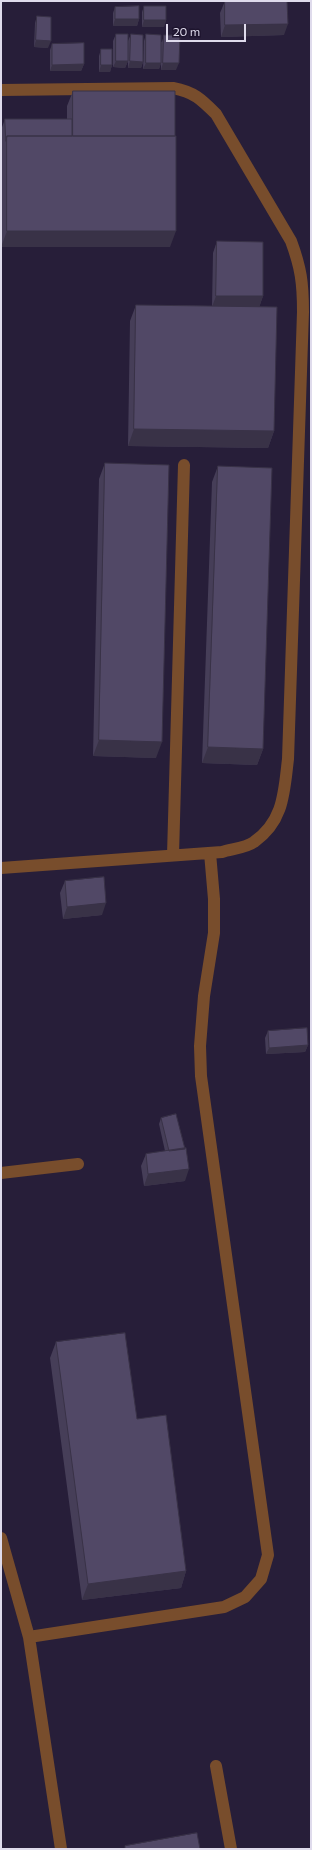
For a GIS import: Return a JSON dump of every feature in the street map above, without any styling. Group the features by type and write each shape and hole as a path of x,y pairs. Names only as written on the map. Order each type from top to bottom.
{"lane":[{"path":"1,90 173,88 188,91 201,98 216,114 291,241 300,263 303,312 288,759 283,802 273,823 254,843 222,852 1,868"},
{"path":"173,855 184,465"},
{"path":"29,1637 224,1607 244,1597 261,1579 268,1555 201,1076 200,1046 204,996 214,933 214,899 210,853"},
{"path":"1,1173 78,1164"},
{"path":"1,1538 29,1637 61,1849"},
{"path":"216,1766 231,1849"}],"building":[{"path":"225,1 287,1 288,24 225,25"},
{"path":"139,6 139,19 115,19 115,7"},
{"path":"144,6 166,6 166,20 144,20"},
{"path":"37,16 51,17 51,41 36,40"},
{"path":"116,34 128,34 128,61 116,61"},
{"path":"131,34 143,35 143,62 130,61"},
{"path":"146,34 161,35 161,63 146,63"},
{"path":"164,35 180,35 179,63 163,63"},
{"path":"84,43 84,64 52,65 52,44"},
{"path":"101,49 112,49 112,65 101,65"},
{"path":"73,91 175,91 175,136 73,136"},
{"path":"5,119 72,119 72,136 7,136 6,141"},
{"path":"7,136 176,136 176,231 7,231"},
{"path":"217,241 263,242 263,296 216,296"},
{"path":"136,305 277,307 274,431 134,429"},
{"path":"105,463 169,465 162,742 99,740"},
{"path":"218,466 272,468 263,749 208,747"},
{"path":"104,877 106,903 67,907 65,881"},
{"path":"307,1028 308,1045 269,1048 268,1031"},
{"path":"176,1114 185,1149 169,1151 161,1118"},
{"path":"186,1148 189,1169 148,1174 146,1154"},
{"path":"125,1333 137,1419 166,1415 186,1571 88,1584 56,1342"},
{"path":"197,1833 200,1849 125,1849 125,1846"}]}
